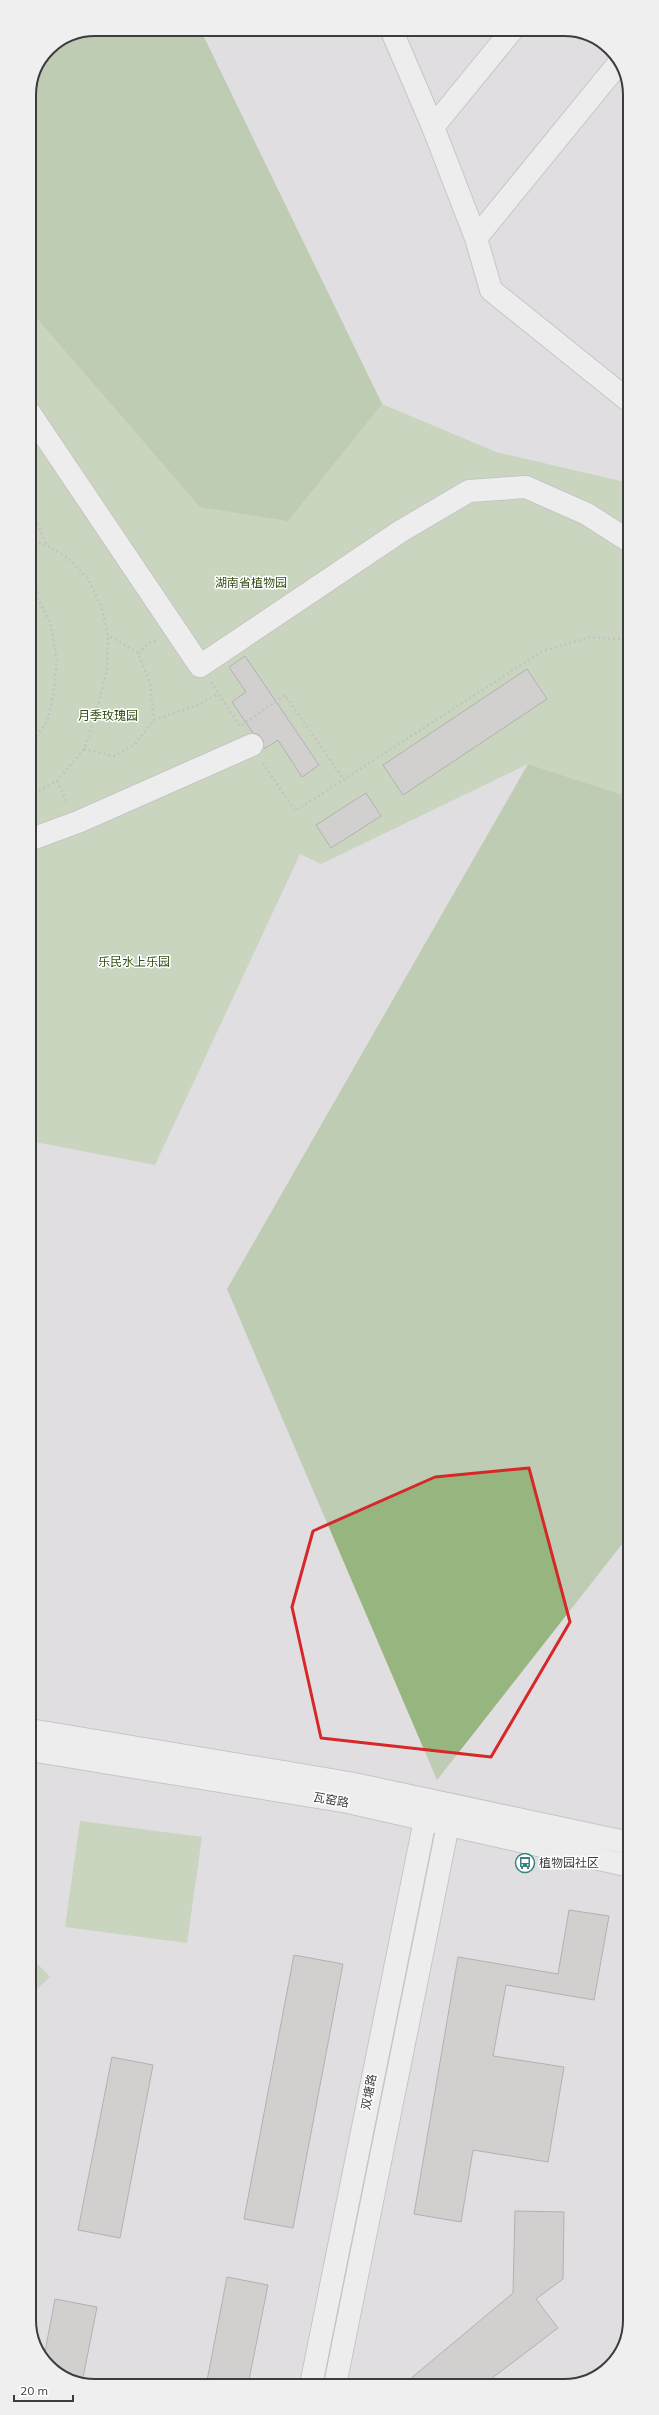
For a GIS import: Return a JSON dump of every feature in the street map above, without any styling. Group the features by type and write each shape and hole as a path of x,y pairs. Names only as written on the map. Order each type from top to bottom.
{"main road":[{"path":"394,36 433,127 476,238 491,290 623,396"},
{"path":"433,127 508,36"},
{"path":"476,238 616,67"},
{"path":"36,422 200,666 401,531 469,491 526,486 587,514 623,537"},
{"path":"36,837 78,822 252,745"},
{"name":"瓦窑路","path":"36,1731 349,1783 426,1810"},
{"name":"瓦窑路","path":"36,1751 348,1802 426,1810 623,1842"},
{"name":"双塘路","path":"312,2379 426,1810"},
{"name":"瓦窑路","path":"450,1815 623,1864"},
{"name":"双塘路","path":"336,2379 450,1815"}],"path":[{"path":"36,521 47,545"},
{"path":"36,542 47,545 68,558 88,579 101,606 108,635 107,669 96,714 84,749 57,781 36,792"},
{"path":"36,585 38,599 50,622 57,660 53,696 47,722 36,737"},
{"path":"108,635 138,653 150,683 154,720"},
{"path":"200,666 295,811 543,651 590,637 623,640"},
{"path":"84,749 114,756 135,744 154,720 198,705 218,694"},
{"path":"240,727 285,695 344,780"},
{"path":"57,781 78,822"}],"highlighted area":[{"path":"529,1468 570,1622 491,1757 321,1738 292,1607 313,1531 435,1477"}],"green space":[{"name":"湖南省植物园","path":"95,36 203,36 382,404 496,452 623,482 623,795 528,764 321,864 300,854 155,1165 36,1142 36,95 40,72 53,53 72,40"},
{"path":"203,36 382,404 288,521 200,507 36,317 37,83 40,72 53,53 72,40 83,37"},
{"path":"528,764 623,795 623,1543 437,1780 227,1289"},
{"path":"80,1821 202,1837 187,1943 65,1927"},
{"path":"36,1962 50,1977 36,1990"}],"building":[{"path":"245,656 319,765 302,777 278,740 264,749 263,740 259,735 253,733 232,702 246,692 229,667"},
{"path":"527,669 547,699 403,795 383,765"},
{"path":"366,793 381,816 331,848 316,825"},
{"path":"569,1910 609,1916 594,2000 506,1985 493,2056 564,2067 548,2162 473,2150 461,2222 414,2214 458,1957 558,1974"},
{"path":"294,1955 343,1964 293,2228 244,2219"},
{"path":"112,2057 153,2065 120,2238 78,2230"},
{"path":"515,2211 564,2212 563,2279 536,2299 558,2328 491,2379 410,2379 513,2293"},
{"path":"227,2277 268,2285 249,2379 207,2379"},
{"path":"55,2299 97,2307 83,2378 72,2375 62,2369 45,2351"}],"place":[{"name":"植物园社区","path":"525,1863"}],"park label":[{"name":"月季玫瑰园","path":"108,716"},
{"name":"乐民水上乐园","path":"134,962"}]}
